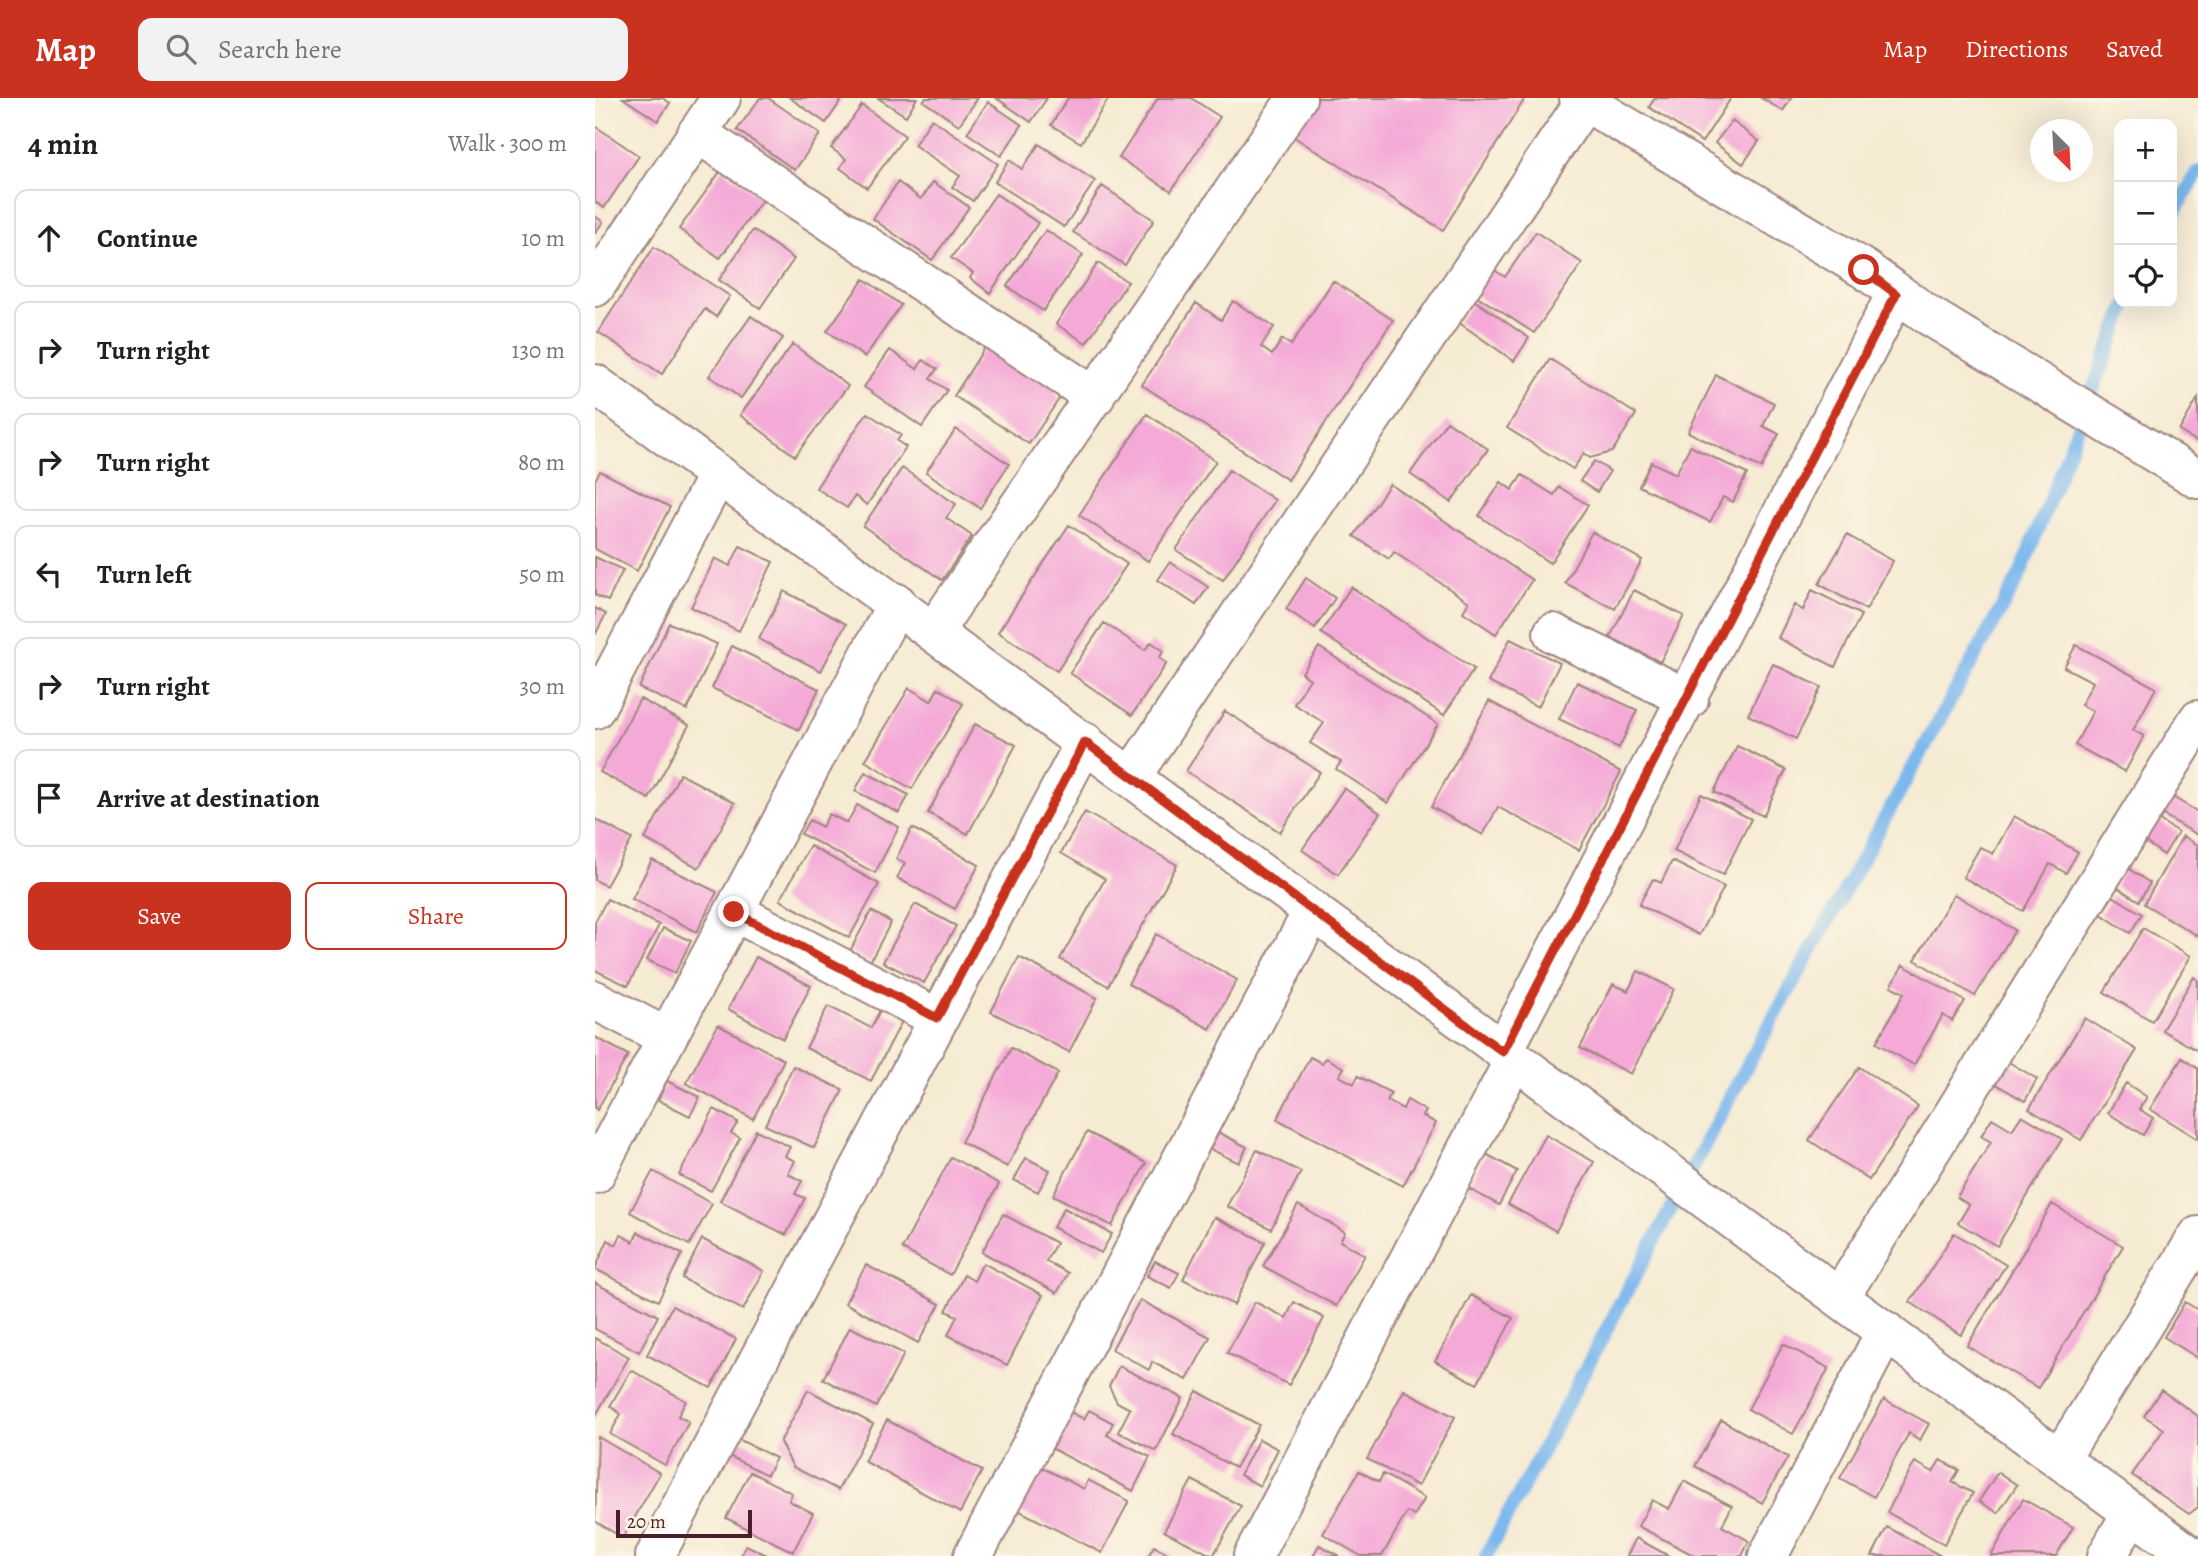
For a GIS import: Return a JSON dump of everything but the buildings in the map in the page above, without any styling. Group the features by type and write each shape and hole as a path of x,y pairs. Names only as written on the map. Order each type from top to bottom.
{"street":[{"path":"595,287 721,98"},
{"path":"934,631 1297,98"},
{"path":"1131,777 1584,99 1864,270 1896,294 2108,426 2198,479"},
{"path":"697,133 1095,397"},
{"path":"1253,1556 1896,294"},
{"path":"595,384 897,603 2191,1556"},
{"path":"595,709 718,474"},
{"path":"595,1174 897,603"},
{"path":"1553,633 1689,699"},
{"path":"1840,1297 2198,720"},
{"path":"655,1556 1085,742"},
{"path":"974,1556 1313,911"},
{"path":"734,912 937,1018"},
{"path":"595,1000 666,1037"},
{"path":"2060,1459 2198,1236"},
{"path":"1768,1556 1886,1331"},
{"path":"2107,1556 2132,1512"}],"waterway":[{"path":"2177,208 2198,172"},
{"path":"1486,1556 1743,1073 2019,577 2125,308"}],"route":[{"path":"734,912 937,1018 1085,742 1503,1052 1689,699 1896,294 1864,270"}]}
